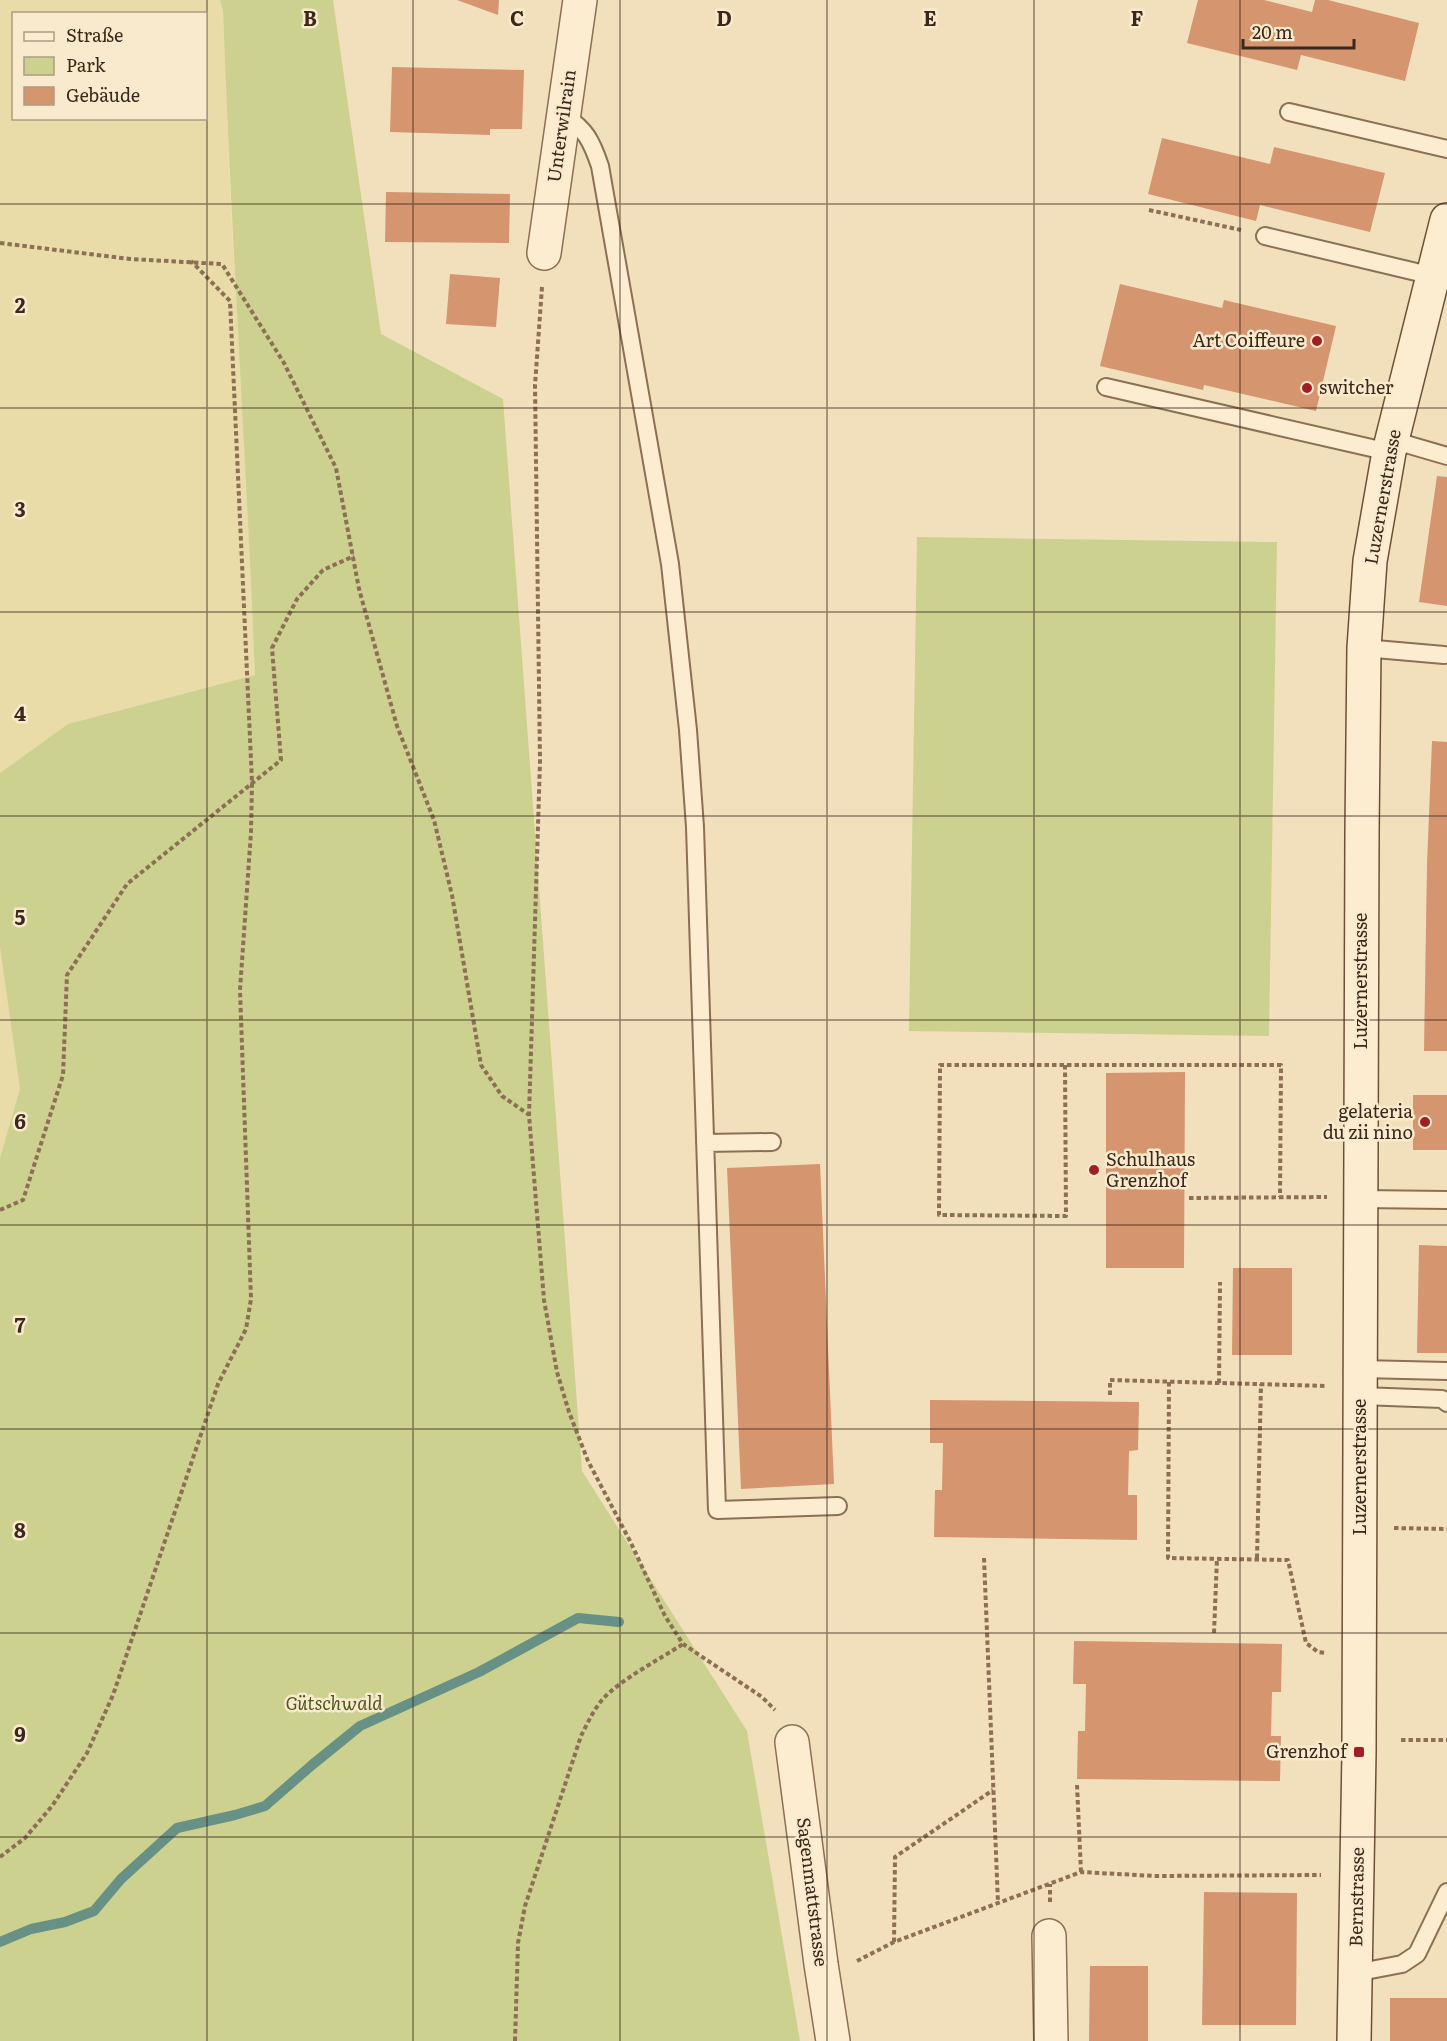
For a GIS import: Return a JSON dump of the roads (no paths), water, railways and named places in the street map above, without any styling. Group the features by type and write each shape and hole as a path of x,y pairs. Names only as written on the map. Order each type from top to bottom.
{"main road":[{"name":"Unterwilrain","path":"544,253 580,0"},
{"name":"Luzernerstrasse","path":"1359,1752 1361,1383 1346,1198 1362,821 1364,648 1370,561 1390,446 1436,287 1447,220"},
{"name":"Sagenmattstrasse","path":"792,1742 833,2041"},
{"name":"Bernstrasse","path":"1354,2041 1359,1752"},
{"path":"1049,1936 1051,2041"}],"lane":[{"path":"1289,112 1447,149"},
{"path":"564,115 584,131 592,142 600,166 670,564 688,730 695,827 717,1510 838,1506"},
{"path":"1266,236 1436,287"},
{"path":"1106,387 1447,456"},
{"path":"1364,648 1444,655"},
{"path":"705,1143 772,1142"},
{"path":"1346,1198 1447,1200"},
{"path":"1361,1383 1447,1371"},
{"path":"1361,1383 1442,1399 1447,1403"},
{"path":"1355,1973 1402,1964 1416,1954 1447,1892"}],"waterway":[{"path":"0,1942 31,1929 65,1922 94,1911 121,1879 177,1828 265,1806 360,1726 479,1672 578,1618 619,1622"}],"place":[{"name":"Art Coiffeure","path":"1317,341"},
{"name":"switcher","path":"1307,388"},
{"name":"gelateria du zii nino","path":"1425,1122"},
{"name":"Schulhaus Grenzhof","path":"1094,1170"},
{"name":"Grenzhof","path":"1359,1752"}],"park label":[{"name":"Gütschwald","path":"334,1704"}]}
